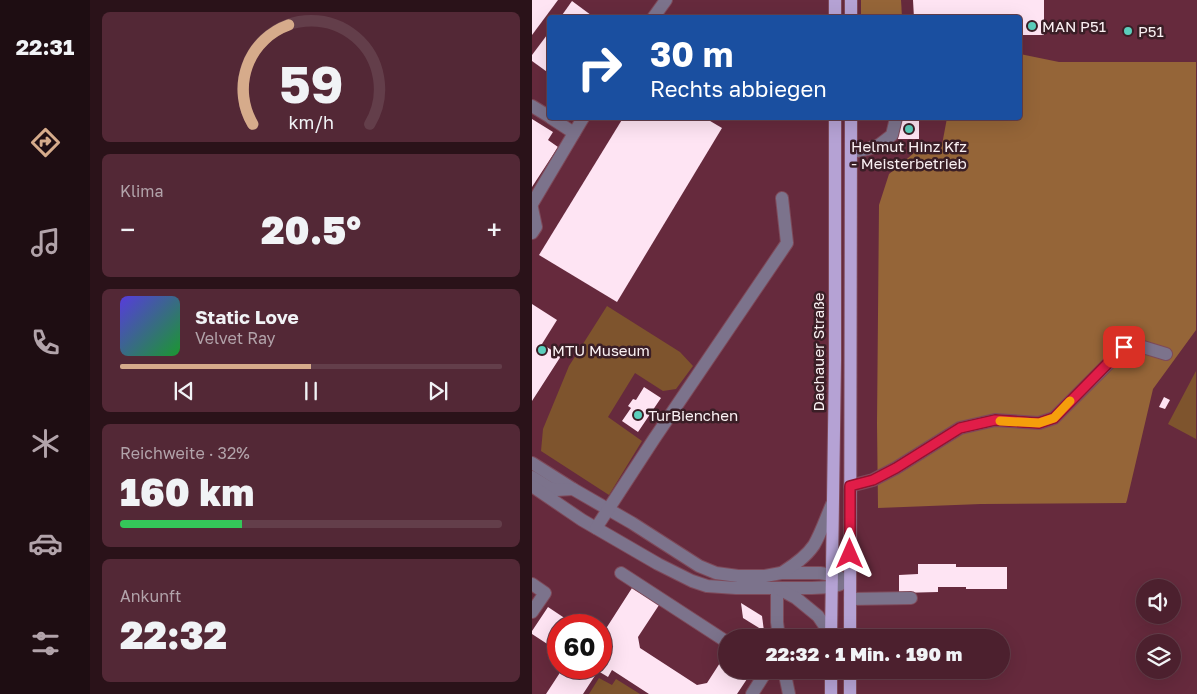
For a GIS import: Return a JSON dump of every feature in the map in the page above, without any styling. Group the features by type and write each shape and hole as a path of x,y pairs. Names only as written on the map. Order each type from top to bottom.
{"main road":[{"path":"836,0 836,15"},
{"path":"851,0 851,15"},
{"name":"Dachauer Straße","path":"831,629 835,361 835,120"},
{"path":"850,629 851,120"},
{"path":"831,679 831,694"},
{"path":"850,679 850,694"}],"street":[{"path":"655,15 666,0"},
{"path":"532,106 547,115"},
{"path":"555,120 574,132"},
{"path":"532,204 582,120"},
{"path":"851,152 879,145 892,135 896,120"},
{"path":"596,528 787,243 782,198"},
{"path":"532,208 536,227 532,233"},
{"path":"850,486 873,480 896,468 960,428 995,420 1039,423 1054,418 1124,347 1143,347 1166,354"},
{"path":"534,474 573,488 699,566 716,573 738,576 765,576 781,573 820,572 832,581"},
{"path":"534,474 548,497 582,520 692,582 707,586 736,588 812,588 832,581 850,581"},
{"path":"781,573 795,564 814,544 832,504"},
{"path":"621,573 718,636"},
{"path":"532,584 545,593 532,612"},
{"path":"777,588 796,598 818,616 826,629"},
{"path":"777,588 778,629"},
{"path":"850,599 911,598"},
{"path":"752,694 761,679"},
{"path":"786,679 789,694"}],"shaded area":[{"path":"861,0 901,0 902,15 861,15"},
{"path":"1022,54 1059,62 1196,62 1196,330 1153,389 1126,503 981,504 878,508 879,205 889,174 914,153 941,150 947,120 1022,120"},
{"path":"607,306 680,352 693,366 676,389 663,391 635,373 608,417 642,441 609,495 541,451 543,429 569,366"},
{"path":"1196,371 1196,439 1168,424"},
{"path":"598,679 612,685 616,679 640,694 589,694"}],"building":[{"path":"532,0 558,0 532,35"},
{"name":"MAN P51","path":"913,0 1044,0 1044,35 1022,35 1022,15 914,15"},
{"path":"572,1 591,15 562,15"},
{"path":"547,35 547,72 532,61 532,55"},
{"path":"532,119 553,132 548,140 558,147 532,187"},
{"path":"622,120 708,120 722,128 617,302 539,255"},
{"name":"Helmut Hinz Kfz - Meisterbetrieb","path":"898,120 919,120 919,139 898,139"},
{"name":"MTU Museum","path":"532,304 557,320 542,344 561,356 532,401"},
{"name":"TurBienchen","path":"644,387 661,398 638,432 622,421 631,408 628,406 633,399 636,400"},
{"path":"1164,397 1170,400 1165,409 1159,407"},
{"path":"918,564 956,564 956,567 1007,567 1007,589 938,587 938,592 899,593 899,575 918,574"},
{"path":"632,588 659,605 638,637 640,648 697,685 707,683 718,666 718,679 747,679 737,694 649,694 612,670 612,619"},
{"path":"741,603 762,616 764,629 761,629 743,618"},
{"path":"548,607 558,614 547,614 547,644 532,634 532,631"},
{"path":"556,679 593,679 583,694 546,694"}],"slow traffic":[{"path":"1000,421 1039,423 1054,418 1070,401"}],"place":[{"name":"MAN P51","path":"1032,26"},
{"name":"P51","path":"1128,31"},
{"name":"Helmut Hinz Kfz - Meisterbetrieb","path":"909,129"},
{"name":"MTU Museum","path":"542,350"},
{"name":"TurBienchen","path":"638,415"}],"route":[{"path":"850,554 850,486 873,480 896,468 960,428 995,420 1039,423 1054,418 1124,347"}]}
